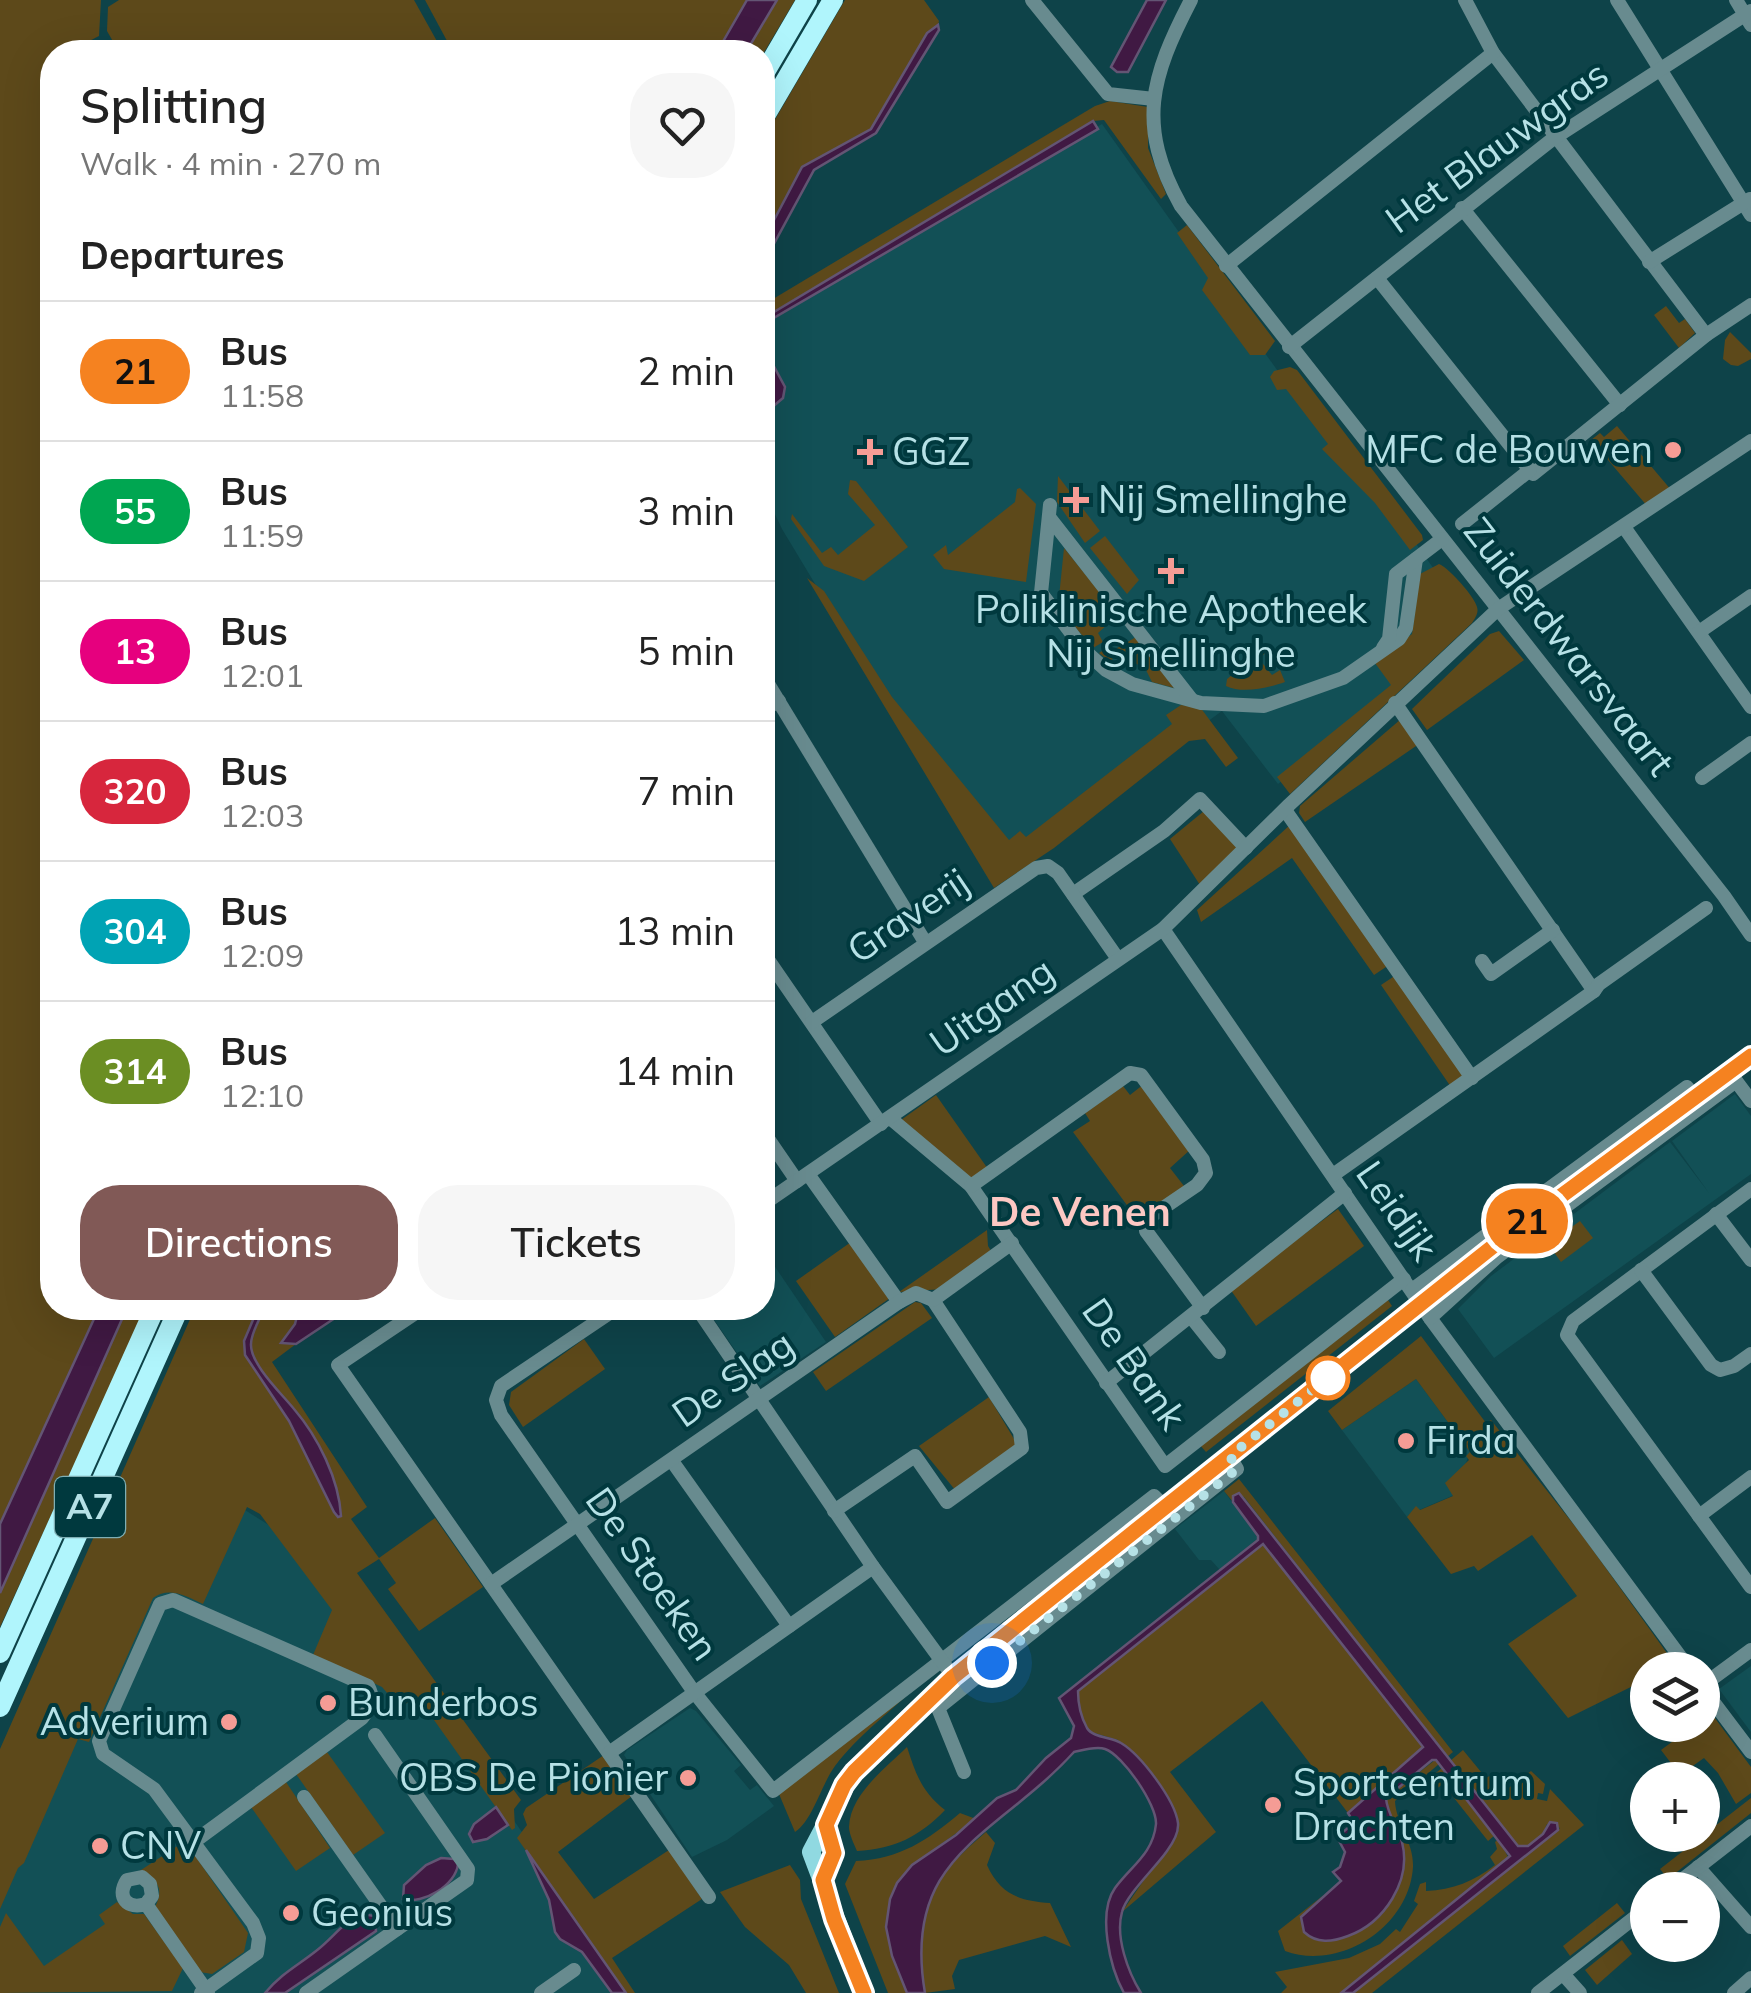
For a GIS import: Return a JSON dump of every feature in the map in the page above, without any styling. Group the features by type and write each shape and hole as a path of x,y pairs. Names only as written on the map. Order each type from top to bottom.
{"highway":[{"path":"775,55 807,0"},
{"path":"775,100 833,0"},
{"name":"A7","path":"0,1653 150,1320"},
{"name":"A7","path":"0,1707 174,1320"}],"main road":[{"path":"864,1993 811,1852 854,1772 952,1676 1160,1501 1230,1456 1417,1297 1690,1092 1732,1077 1751,1056"}],"street":[{"path":"1032,0 1108,94 1154,99"},
{"name":"Zuiderdwarsvaart","path":"1191,0 1164,52 1154,99 1157,150 1172,191 1226,266 1751,935"},
{"path":"1466,0 1493,53 1706,335"},
{"path":"1617,0 1748,206 1649,262"},
{"path":"1736,0 1749,17"},
{"name":"Het Blauwgras","path":"1290,348 1554,138 1749,17"},
{"path":"1226,266 1493,53"},
{"path":"1462,208 1620,405"},
{"path":"1377,278 1531,472"},
{"path":"1462,524 1706,335 1751,306"},
{"name":"Uitgang","path":"775,1196 1163,929 1498,610 1751,440"},
{"path":"1193,700 1050,511 1041,594 1084,650 1106,670 1132,684 1193,700 1245,707 1277,703 1343,678 1400,638 1406,628 1411,568"},
{"path":"1624,527 1751,707"},
{"path":"1382,650 1389,640 1396,574 1411,568 1442,539"},
{"path":"1699,632 1751,596"},
{"path":"775,696 925,942"},
{"path":"1396,703 1594,991"},
{"path":"1702,778 1751,743"},
{"path":"1073,894 1164,831 1200,799 1246,848"},
{"path":"1285,810 1472,1078"},
{"name":"Graverij","path":"812,1022 1036,868 1048,866 1058,873 1118,960"},
{"path":"1333,1175 1706,908"},
{"name":"Leidijk","path":"1163,929 1417,1297 1677,1652"},
{"path":"1482,961 1492,974 1553,930"},
{"path":"775,971 886,1121"},
{"path":"971,1186 1130,1074 1142,1075 1203,1160 1206,1173 1147,1219 1146,1231 1219,1352"},
{"path":"1417,1297 1497,1258 1732,1077 1751,1101"},
{"name":"De Bank","path":"886,1121 971,1186 1165,1466 1417,1297"},
{"path":"775,1146 899,1302 916,1293 933,1300 1020,1432 1022,1448 947,1502 915,1456 834,1510"},
{"path":"1751,1189 1573,1322 1567,1335 1751,1587"},
{"path":"1106,1384 1346,1193"},
{"path":"1716,1214 1751,1260"},
{"path":"933,1300 1012,1243"},
{"path":"1641,1270 1711,1365 1720,1370 1751,1354"},
{"name":"De Slag","path":"491,1584 899,1302"},
{"path":"405,1320 338,1366 709,1898"},
{"name":"De Stoeken","path":"598,1320 501,1386 496,1400 501,1415 694,1692 773,1791 952,1676"},
{"path":"704,1320 952,1676"},
{"path":"964,1772 938,1708 952,1676 1237,1469 1230,1456"},
{"path":"672,1461 789,1626"},
{"path":"1699,1516 1751,1477"},
{"path":"607,1750 873,1567"},
{"path":"146,1904 205,1992 257,1953 259,1938 253,1923 194,1840 154,1789 103,1754 99,1742 160,1604 173,1600 368,1686 373,1695 372,1706 362,1718 194,1840"},
{"path":"1720,1673 1751,1650"},
{"path":"1720,1711 1751,1752"},
{"path":"306,1993 468,1880 468,1869 375,1735"},
{"path":"304,1797 397,1929"},
{"path":"1692,1872 1751,1826"},
{"path":"1698,1867 1751,1927"},
{"path":"1538,1993 1630,1921"},
{"path":"541,1993 574,1970"},
{"path":"1563,1974 1580,1993"},
{"path":"1734,1993 1751,1978"}],"shaded area":[{"path":"0,0 101,0 99,36 91,40 40,40 40,1320 94,1320 0,1524"},
{"path":"119,0 414,0 436,40 112,40 107,31 108,7"},
{"path":"425,0 747,0 724,40 447,40"},
{"path":"747,0 777,0 753,40 724,40"},
{"path":"777,0 795,0 771,40 753,40"},
{"path":"845,0 924,0 939,21 927,33 871,129 802,167 775,218 775,120"},
{"path":"1147,0 1166,0 1128,72 1117,72 1111,67"},
{"path":"938,25 939,30 876,133 814,170 775,242 775,218 802,167 871,129 927,33"},
{"path":"1110,101 1148,107 1148,148 1166,194 1161,199 1104,120 1093,121 775,313 775,298 1095,106"},
{"path":"1093,121 1098,129 775,317 775,311"},
{"name":"Nij Smellinghe","path":"1102,124 1292,391 1393,511 1436,572 1392,692 1278,784 1222,711 1021,857 873,680 775,514 775,316"},
{"path":"1187,225 1275,341 1265,355 1250,355 1202,290 1208,278 1177,233"},
{"path":"1666,306 1679,323 1685,319 1695,333 1679,348 1654,315"},
{"path":"1730,332 1751,353 1751,359 1738,366 1723,359"},
{"path":"1290,367 1297,370 1422,535 1423,540 1410,550 1375,503 1322,449 1328,444 1286,389 1277,390 1270,377 1274,371"},
{"path":"775,368 785,387 783,398 775,405"},
{"path":"1617,426 1672,491 1648,507 1591,440 1600,433 1604,437"},
{"path":"1058,476 1100,531 1085,543 1057,502"},
{"path":"850,480 856,481 908,547 864,581 824,566 791,519 792,514 822,553 831,547 838,555 875,525 848,494"},
{"path":"1020,488 1036,504 1026,582 944,569 933,555 946,545 948,555 1015,502"},
{"path":"1105,536 1139,580 1127,594 1090,548"},
{"path":"1064,548 1118,615 1098,633 1103,642 1093,648 1058,607"},
{"path":"1439,564 1475,602 1477,611 1472,623 1290,794 1277,777 1391,685 1375,663 1412,634 1420,574"},
{"path":"807,578 824,591 892,697 1009,840 1020,831 1026,837 1172,724 1166,715 1181,705 1200,707 1238,758 1226,767 1205,739 1189,741 1054,848 994,888"},
{"path":"1499,631 1524,660 1427,730 1412,709 1490,634"},
{"path":"1136,637 1178,689 1152,682 1145,668 1113,653 1112,663 1099,653 1108,647 1112,651"},
{"path":"1263,650 1265,653 1259,659 1272,675 1280,670 1285,682 1247,690 1226,686 1227,679"},
{"path":"1401,719 1419,744 1305,822 1299,813 1300,806"},
{"path":"1204,811 1238,848 1200,885 1170,839"},
{"path":"1291,824 1389,965 1374,975 1292,858 1201,922 1197,910"},
{"path":"1396,975 1465,1077 1451,1087 1381,985"},
{"path":"1144,1084 1191,1149 1170,1168 1184,1186 1156,1208 1149,1202 1132,1212 1073,1132 1090,1121 1085,1113 1123,1086 1130,1095"},
{"path":"1735,1094 1751,1116 1751,1174 1494,1358 1458,1309 1491,1276 1670,1142 1709,1193 1672,1141"},
{"path":"936,1095 988,1169 972,1180 901,1120"},
{"path":"1338,1209 1364,1246 1256,1326 1230,1289"},
{"path":"1580,1221 1593,1238 1561,1262 1548,1244"},
{"path":"987,1230 993,1254 943,1289 899,1292"},
{"path":"851,1242 890,1298 835,1337 796,1281"},
{"path":"775,1267 826,1342 760,1386 714,1320 775,1320"},
{"path":"1386,1297 1392,1306 1206,1452 1199,1444"},
{"path":"915,1302 921,1303 932,1318 826,1391 813,1372"},
{"path":"94,1320 122,1320 0,1593 0,1524"},
{"path":"122,1320 141,1320 0,1627 0,1593"},
{"path":"190,1320 296,1320 283,1343 296,1344 272,1362 367,1507 351,1519 379,1558 435,1518 483,1587 419,1631 388,1589 396,1583 379,1559 357,1573 521,1800 514,1809 512,1830 417,1696 385,1718 388,1694 382,1687 313,1655 332,1610 260,1514 247,1507 203,1604 171,1593 153,1598 89,1742 78,1739 0,1909 0,1749"},
{"path":"253,1320 259,1320 252,1335 252,1352 319,1445 332,1473 341,1516 334,1512 289,1421 245,1355 244,1341"},
{"path":"296,1320 332,1320 296,1344 281,1343"},
{"path":"1421,1336 1486,1423 1491,1420 1582,1535 1666,1652 1630,1652 1630,1687 1568,1718 1508,1644 1577,1596 1532,1535 1478,1571 1474,1566 1451,1574 1407,1517 1416,1506 1420,1510 1453,1496 1445,1483 1469,1460 1466,1456 1470,1452 1416,1379 1342,1430 1328,1411"},
{"path":"584,1339 605,1369 523,1427 509,1405 511,1392"},
{"name":"Firda","path":"1416,1379 1470,1452 1454,1495 1419,1510 1416,1507 1407,1517 1342,1430"},
{"path":"989,1397 1017,1444 956,1491 919,1446"},
{"path":"157,1455 339,1569 634,1993 0,1993 0,1812"},
{"path":"1239,1479 1453,1752 1447,1757 1244,1497 1235,1494 1233,1502 1224,1491"},
{"path":"1224,1491 1258,1538 1220,1570 1211,1560 1199,1560 1175,1529"},
{"path":"1239,1493 1518,1846 1528,1846 1550,1822 1557,1823 1558,1830 1353,1993 1341,1993 1510,1856 1436,1760 1432,1760 1386,1798 1404,1857 1399,1885 1384,1911 1361,1930 1342,1938 1319,1940 1304,1932 1301,1917 1341,1881 1333,1872 1340,1867 1345,1852 1337,1837 1354,1823 1348,1813 1423,1747 1263,1544 1078,1691 1087,1728 1121,1743 1138,1757 1176,1813 1177,1834 1135,1889 1120,1922 1124,1954 1141,1993 1124,1993 1119,1982 1110,1955 1107,1911 1115,1888 1151,1844 1155,1816 1129,1770 1112,1753 1098,1748 1074,1752 962,1852 941,1878 927,1909 921,1946 925,1993 907,1993 892,1956 886,1927 897,1883 912,1865 956,1835 997,1798 1016,1790 1071,1738 1074,1726 1059,1698 1258,1540 1233,1502 1233,1496"},
{"path":"1263,1544 1423,1747 1348,1813 1262,1701 1170,1772 1216,1832 1122,1912 1179,1829 1118,1740 1087,1728 1078,1691"},
{"path":"1751,1666 1751,1732 1720,1690"},
{"path":"920,1683 844,1755 807,1819 795,1832 779,1794"},
{"name":"OBS De Pionier","path":"690,1708 741,1765 734,1771 750,1790 757,1785 774,1806 727,1840 692,1857 624,1755"},
{"path":"1720,1725 1751,1767 1751,1793 1736,1804 1720,1776 1720,1762 1704,1758 1698,1762 1670,1762 1661,1750 1672,1742 1720,1742"},
{"path":"907,1747 921,1782 945,1810 905,1840 857,1851 849,1827 856,1804 870,1783"},
{"path":"1463,1750 1486,1778 1493,1774 1506,1790 1531,1771 1545,1784 1537,1799 1547,1801 1550,1789 1584,1825 1372,1993 1353,1993 1560,1828 1547,1824 1543,1834 1528,1846 1518,1846 1450,1761"},
{"path":"327,1752 385,1833 353,1855 296,1774"},
{"path":"604,1755 632,1796 558,1852 594,1899 669,1850 702,1899 612,1958 635,1993 626,1993 517,1838 527,1825 523,1814 526,1808"},
{"path":"1435,1760 1439,1764 1395,1801 1413,1867 1409,1889 1399,1909 1385,1926 1348,1949 1306,1956 1285,1951 1278,1931 1325,1894 1307,1910 1336,1940 1381,1916 1394,1884 1386,1798"},
{"path":"1442,1768 1495,1835 1488,1841 1443,1784 1435,1790 1427,1780"},
{"path":"286,1782 330,1848 296,1871 251,1807"},
{"path":"1751,1798 1751,1813 1720,1838 1720,1822"},
{"path":"496,1807 508,1825 487,1839 473,1842 469,1834 474,1824"},
{"path":"960,1813 976,1819 912,1865 890,1899 886,1927 892,1956 907,1993 888,1993 845,1884 856,1861 912,1846"},
{"path":"986,1832 995,1843 987,1865 992,1875 1004,1889 1020,1898 1050,1903 1071,1947 1045,1936 959,1960 952,1976 955,1989 925,1993 922,1942 929,1902 949,1868"},
{"path":"1499,1839 1509,1859 1341,1993 1281,1993 1287,1987 1275,1972 1349,1958 1380,1944 1396,1929 1400,1932 1418,1904 1414,1901 1420,1884 1426,1882 1426,1891 1436,1890 1479,1876 1495,1865 1490,1857"},
{"path":"185,1841 248,1933 244,1952 212,1974 200,1972 155,1907 157,1885 138,1872"},
{"path":"526,1850 626,1993 612,1993 582,1952 555,1932 549,1900"},
{"path":"1682,1852 1702,1852 1677,1872 1660,1869"},
{"path":"441,1858 454,1859 458,1864 445,1886 420,1899 403,1899 404,1885 426,1865"},
{"path":"790,1865 800,1880 801,1899 839,1993 806,1993 789,1965 745,1927 720,1892"},
{"path":"117,1902 133,1914 144,1914 183,1968 172,1991 0,1993 0,1927 6,1913 44,1966 105,1924 99,1915"},
{"path":"1617,1903 1625,1913 1570,1956 1563,1946"},
{"path":"361,1914 375,1916 376,1931 285,1993 265,1993 348,1922"},
{"path":"1622,1940 1630,1951 1630,1956 1597,1985 1585,1970"}],"bus line":[{"name":"21","path":"864,1993 823,1880 834,1853 826,1825 844,1785 876,1748 953,1677 1496,1244 1751,1056"}],"place":[{"name":"MFC de Bouwen","path":"1673,450"},
{"name":"GGZ","path":"870,452"},
{"name":"Nij Smellinghe","path":"1076,500"},
{"name":"Poliklinische Apotheek Nij Smellinghe","path":"1171,571"},
{"name":"Firda","path":"1406,1441"},
{"name":"Bunderbos","path":"328,1703"},
{"name":"Adverium","path":"229,1722"},
{"name":"OBS De Pionier","path":"688,1778"},
{"name":"Sportcentrum Drachten","path":"1273,1805"},
{"name":"CNV","path":"100,1846"},
{"name":"Geonius","path":"291,1913"}],"district":[{"name":"De Venen","path":"1080,1212"}],"route":[{"path":"992,1663 1237,1469 1230,1456 1335,1372 1328,1378"}]}
